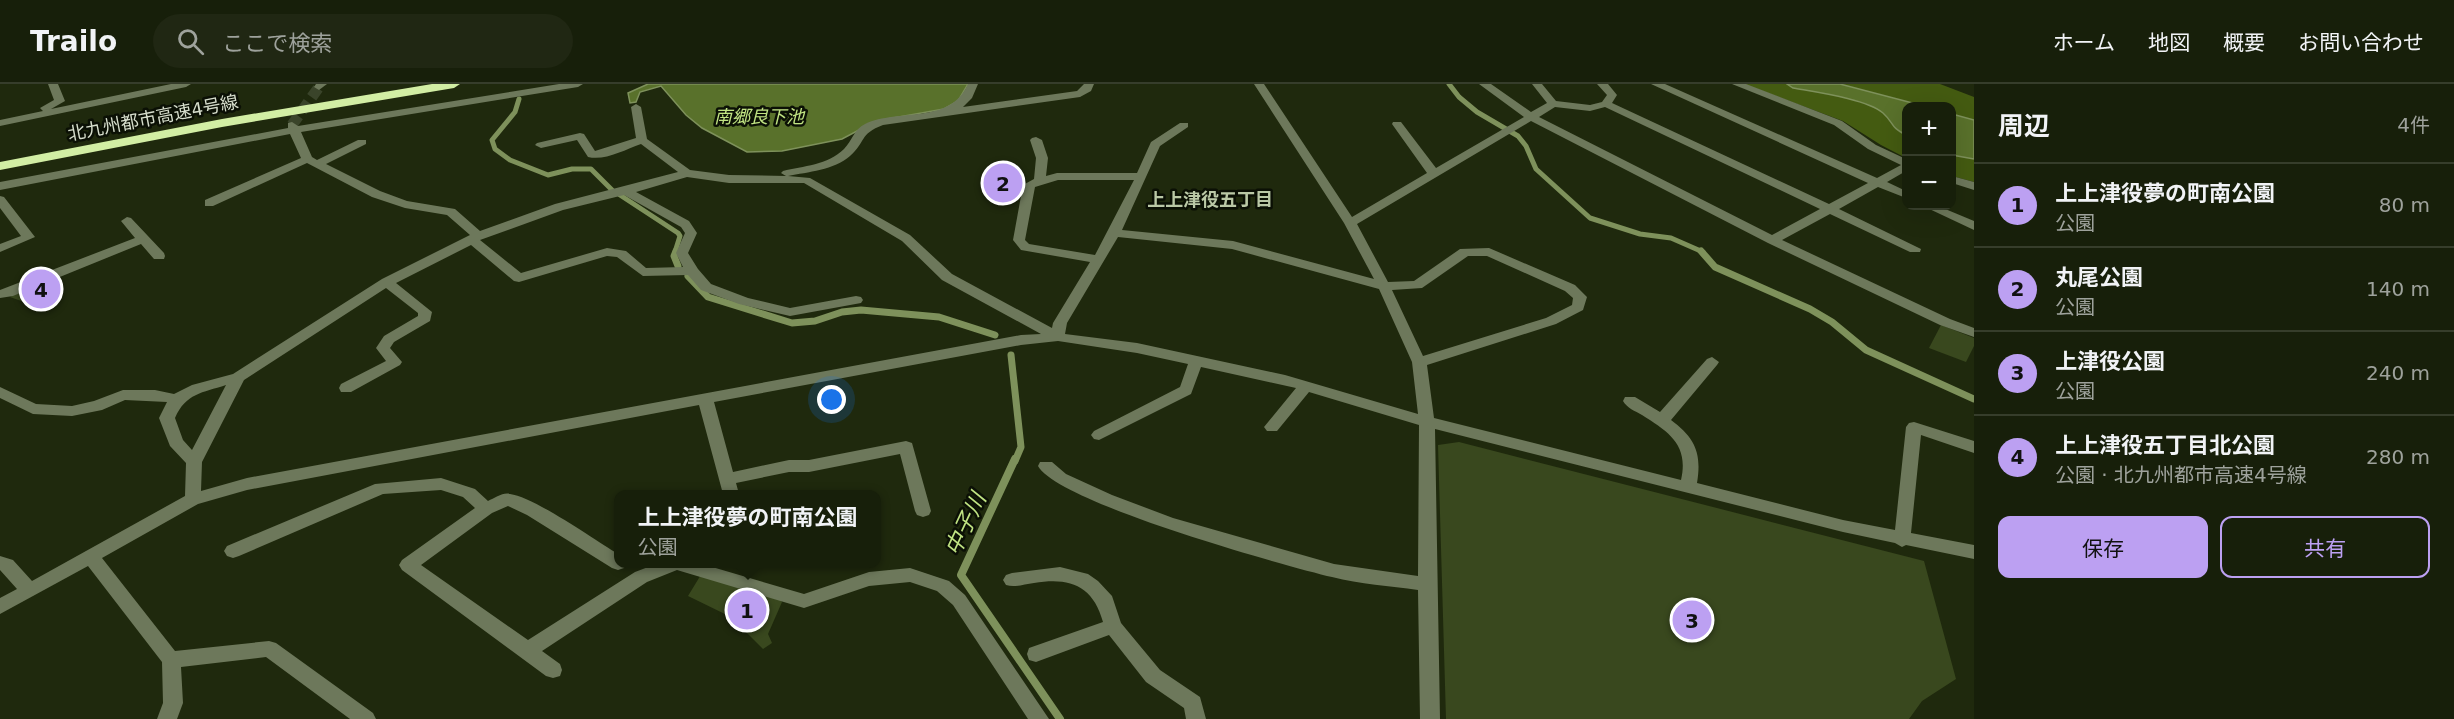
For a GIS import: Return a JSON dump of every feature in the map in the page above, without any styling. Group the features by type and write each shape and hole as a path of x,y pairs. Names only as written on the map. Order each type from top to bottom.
{"highway":[{"name":"北九州都市高速4号線","path":"0,155 225,111 390,84"},
{"name":"北九州都市高速4号線","path":"0,166 211,125 454,84"}],"street":[{"path":"23,118 60,101 54,84"},
{"path":"0,123 186,84"},
{"path":"0,186 292,127 578,84"},
{"path":"942,113 965,101 973,84"},
{"path":"761,180 815,167 838,158 850,149 857,135 868,126 887,121 1080,94 1087,89 1089,84"},
{"path":"1259,84 1350,223 1384,286 1419,362 1427,422 1430,719"},
{"path":"1484,84 1531,117 1772,240 1945,322 1974,333"},
{"path":"1537,84 1553,104"},
{"path":"1602,84 1612,95 1606,104"},
{"path":"1656,84 1902,193"},
{"path":"1737,84 1838,123 1872,147 1902,163"},
{"path":"1350,223 1553,104 1590,108 1606,104 1915,249"},
{"path":"636,106 642,140 687,173"},
{"path":"1058,337 1060,323 1096,259 1114,233 1155,144 1184,124"},
{"path":"1397,124 1435,175"},
{"path":"292,127 312,161 376,194 405,204 451,212 519,278 607,252 621,254 643,272 692,271"},
{"path":"541,145 580,136 592,156 642,140"},
{"path":"1036,140 1042,158 1040,181"},
{"path":"209,203 362,142"},
{"path":"1772,240 1902,167"},
{"path":"0,392 33,409 72,411 97,406 123,395 155,395 176,399 197,389 238,378 288,343 387,282 475,237 559,207 687,173 761,180 806,180 906,238 947,277 1058,337"},
{"path":"1096,259 1026,247 1019,240 1029,184 1057,176 1141,177"},
{"path":"1956,181 1974,186"},
{"path":"626,191 685,224 692,233 682,253 692,271 706,287 744,301 790,312 856,300"},
{"path":"0,200 29,237 0,248"},
{"path":"1938,210 1974,226"},
{"path":"127,221 159,256"},
{"path":"1114,233 1233,245 1384,286 1417,285 1465,252 1489,252 1570,288 1580,297 1578,307 1551,321 1419,362"},
{"path":"0,294 8,293 143,239"},
{"path":"346,388 395,362 383,348 389,339 425,318 425,312 387,282"},
{"path":"0,607 193,499 267,480 1021,340 1058,337 1137,348 1306,386 1427,422 1902,540 1974,552"},
{"path":"1099,435 1186,390 1196,361"},
{"path":"1662,420 1712,362"},
{"path":"193,499 194,462 238,378"},
{"path":"1272,427 1306,386"},
{"path":"705,398 730,487 789,466 809,466 906,447 923,511"},
{"path":"176,399 167,418 176,442 194,462"},
{"path":"1630,401 1662,420 1687,446 1692,461 1688,486"},
{"path":"1902,540 1914,428 1974,447"},
{"path":"1046,466 1070,483 1169,523 1334,571 1427,584"},
{"path":"233,551 381,488 441,484 469,493 486,508"},
{"path":"553,670 408,565 486,508 508,499 533,511 614,560"},
{"path":"90,556 171,660 173,703 167,719"},
{"path":"0,563 6,565 29,590"},
{"path":"627,568 641,577"},
{"path":"528,650 641,577 664,568"},
{"path":"693,568 804,601 869,579 910,574 943,586 959,600 1039,719"},
{"path":"1012,579 1053,572 1083,579 1102,596 1113,626 1153,676 1193,703 1196,719"},
{"path":"1036,654 1113,626"},
{"path":"171,660 269,649 366,719"}],"shaded area":[{"path":"1744,84 1787,84 1793,88 1840,97 1875,108 1902,132 1902,156 1843,121"},
{"path":"1840,84 1940,84 1974,97 1974,120 1956,115 1956,102 1909,102"},
{"path":"1956,156 1974,159 1974,182 1956,177"},
{"path":"991,175 1021,177 1016,192 986,189"},
{"path":"48,281 60,298 38,307 10,297"},
{"path":"1941,325 1974,338 1974,346 1966,362 1929,348"},
{"path":"1459,442 1924,561 1956,679 1922,701 1909,719 1446,719 1438,445"},
{"path":"702,573 775,593 782,602 768,634 772,643 763,649 731,617 688,596"}],"water":[{"name":"南郷良下池","path":"648,84 968,84 958,101 944,109 876,121 842,139 782,151 747,152 702,128 686,115 661,86 640,92 636,102 630,103 628,93"},
{"path":"1787,84 1840,84 1909,102 1902,102 1902,132 1875,108 1840,97 1793,88"},
{"path":"1956,115 1974,120 1974,159 1956,156"}],"waterway":[{"path":"1449,84 1459,97 1477,112 1518,136 1526,146 1536,169 1590,218 1640,234 1671,238 1701,251"},
{"name":"中子川","path":"519,99 515,112 492,140 495,149 510,160 548,175 572,169 591,169 613,191"},
{"name":"中子川","path":"620,195 678,233 680,236 675,252"},
{"name":"中子川","path":"676,251 674,256 678,266"},
{"path":"1701,251 1715,267 1810,309 1832,322 1866,350 1974,399"},
{"name":"中子川","path":"688,276 708,297 792,323 815,321 842,312 861,310 939,317 995,335"},
{"name":"中子川","path":"1011,355 1021,447 1015,461"},
{"name":"中子川","path":"1015,459 961,575 1060,719"}],"tunnel":[{"path":"292,125 319,87"}],"place":[{"name":"丸尾公園","path":"1003,183"},
{"name":"上上津役五丁目北公園","path":"41,289"},
{"name":"上上津役夢の町南公園","path":"747,610"},
{"name":"上津役公園","path":"1692,620"}],"district":[{"name":"上上津役五丁目","path":"1210,200"}]}
